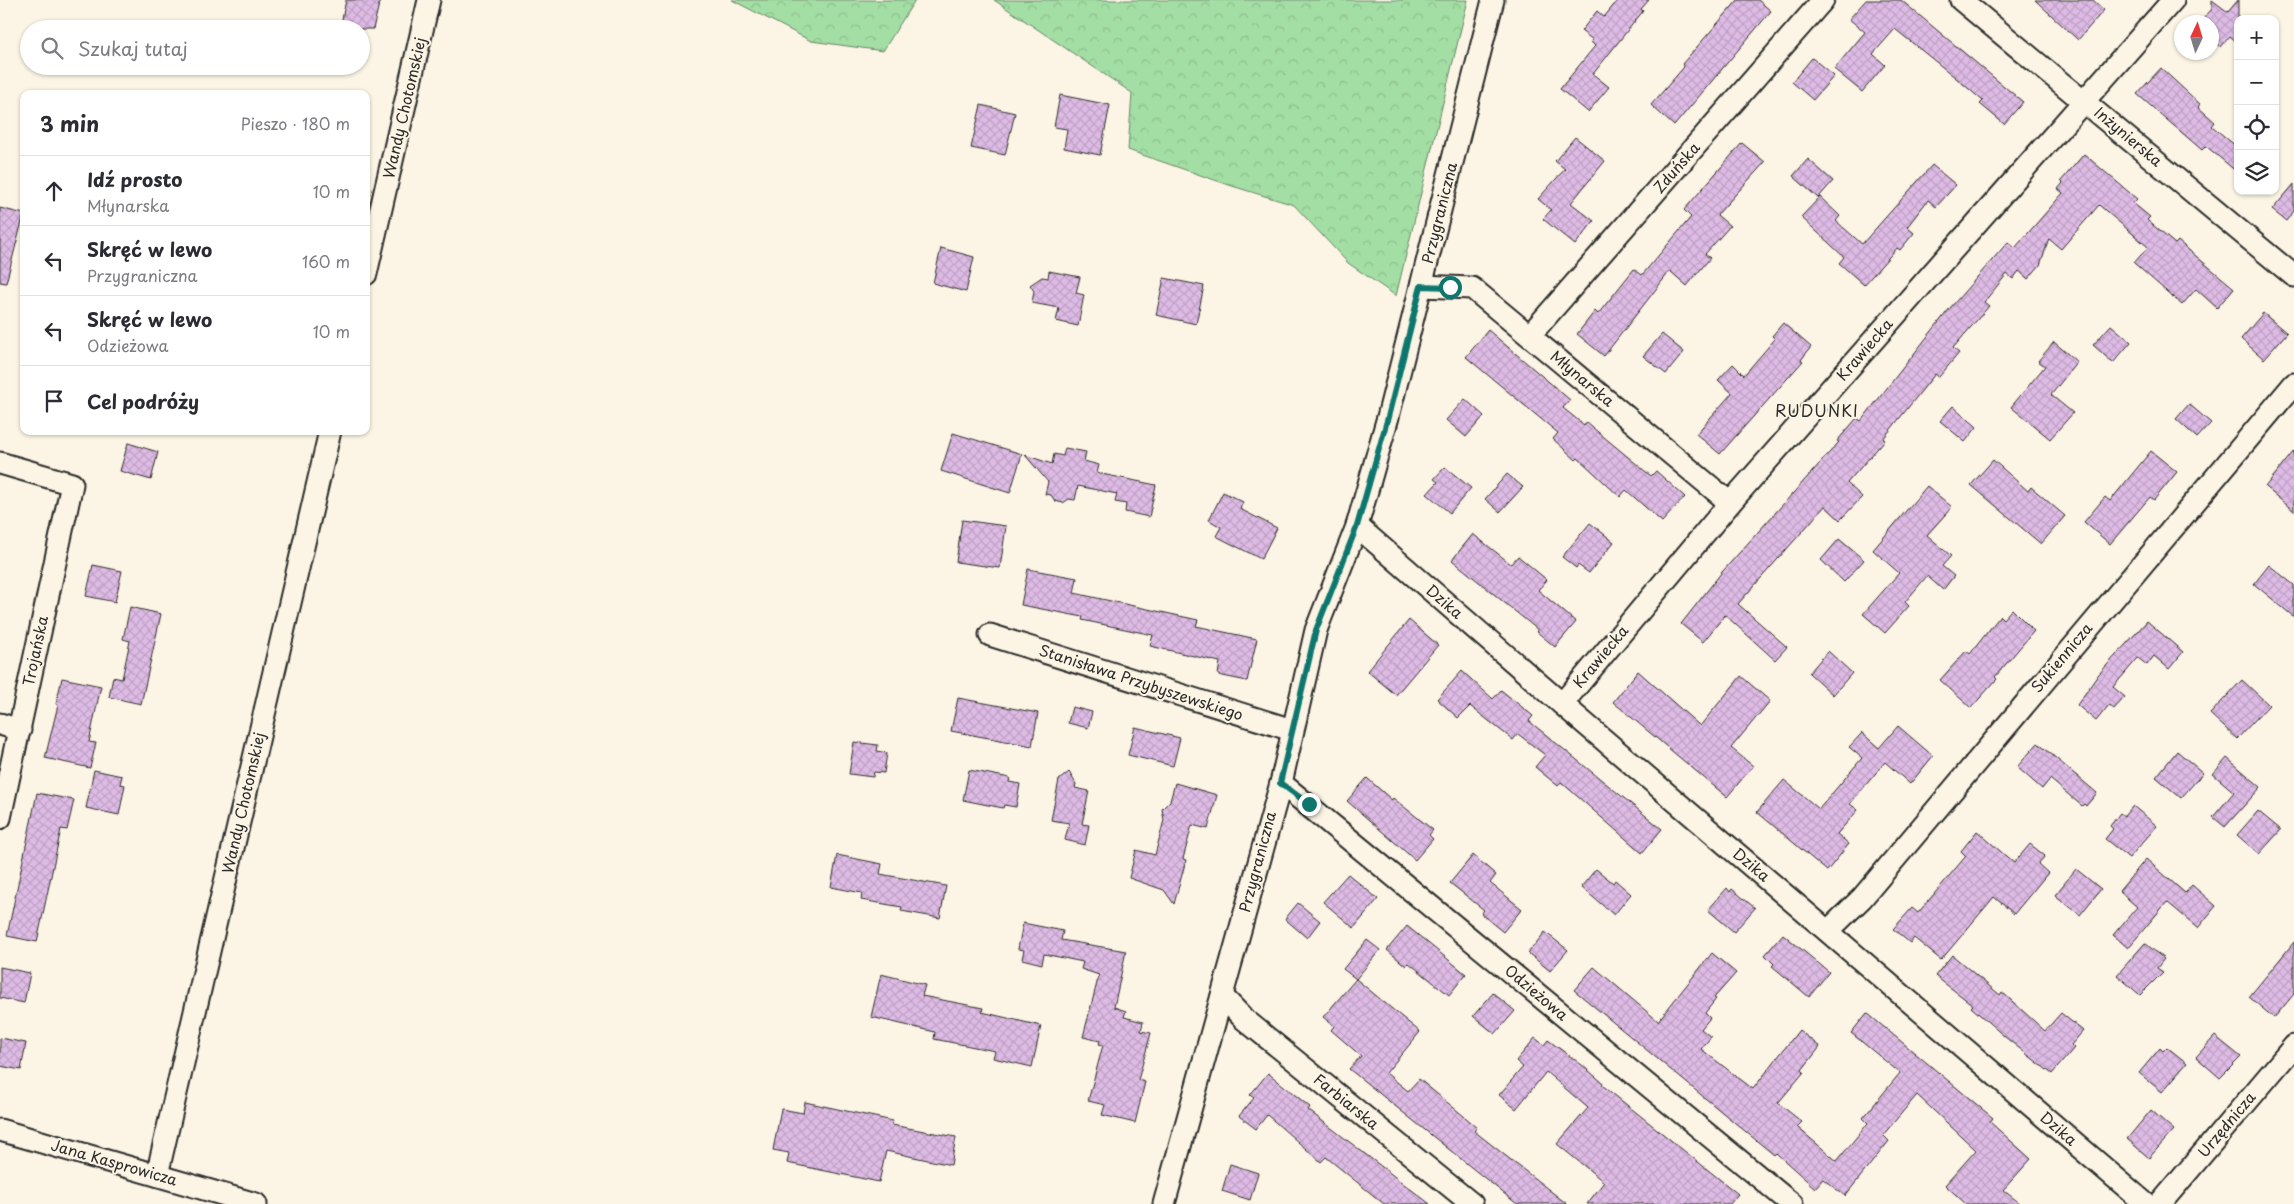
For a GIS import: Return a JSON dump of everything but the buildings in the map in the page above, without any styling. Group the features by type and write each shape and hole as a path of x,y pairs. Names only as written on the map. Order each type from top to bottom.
{"street":[{"name":"Wandy Chotomskiej","path":"370,257 430,0"},
{"name":"Przygraniczna","path":"1164,1204 1280,783 1316,630 1357,526 1388,417 1493,0"},
{"name":"Zduńska","path":"1530,335 1823,0"},
{"name":"Inżynierska","path":"1962,0 2294,276"},
{"name":"Krawiecka","path":"1562,704 1730,503 2173,0"},
{"name":"Młynarska","path":"1421,286 1472,288 1730,503"},
{"name":"Sukiennicza","path":"1828,931 1862,898 2210,480 2294,384"},
{"name":"Wandy Chotomskiej","path":"158,1175 329,435"},
{"name":"Trojańska","path":"0,463 72,484 10,727 0,818"},
{"name":"Dzika","path":"1357,526 2146,1204"},
{"name":"Stanisława Przybyszewskiego","path":"990,635 1292,730"},
{"name":"Odzieżowa","path":"1280,783 1309,804 1792,1204"},
{"name":"Farbiarska","path":"1222,996 1244,1019 1472,1204"},
{"name":"Urzędnicza","path":"2160,1204 2294,1046"},
{"name":"Jana Kasprowicza","path":"0,1130 256,1204"}],"green space":[{"path":"732,0 915,0 883,51 811,41"},
{"path":"994,0 1468,0 1396,296 1348,263 1294,205 1128,150 1132,93"}],"district":[{"name":"RUDUNKI","path":"1817,411"}],"route":[{"path":"1309,804 1280,783 1316,630 1357,526 1388,417 1421,286 1450,287"}]}
